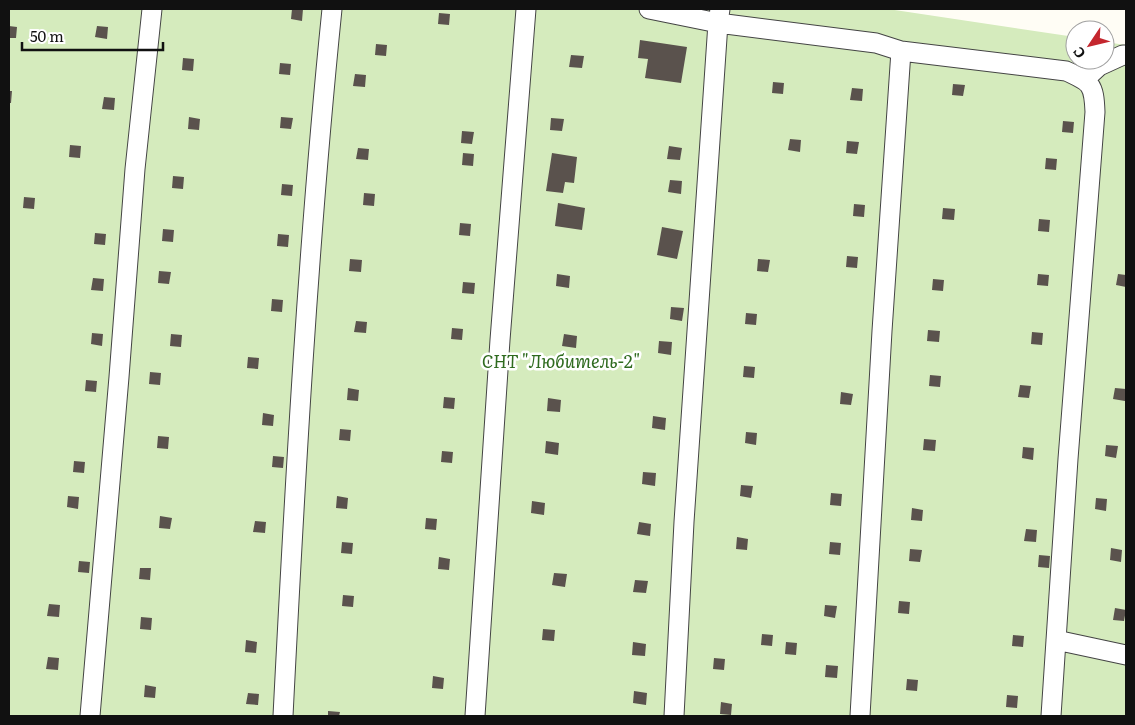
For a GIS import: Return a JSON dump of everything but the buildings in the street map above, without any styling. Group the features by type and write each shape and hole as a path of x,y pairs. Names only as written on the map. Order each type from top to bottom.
{"lane":[{"path":"90,716 135,169 152,9"},
{"path":"283,716 309,284 320,129 332,9"},
{"path":"475,716 499,350 526,9"},
{"path":"649,9 719,16 876,43 901,51 1066,71 1085,79 1094,92 1095,112 1068,459 1051,716"},
{"path":"674,716 684,522 719,16"},
{"path":"860,716 882,331 901,51"},
{"path":"1085,79 1098,66 1126,55"},
{"path":"1056,640 1126,655"}],"green space":[{"name":"СНТ \"Любитель-2\"","path":"9,9 888,9 1065,36 1065,70 1115,70 1115,43 1126,45 1126,716 9,716"}]}
